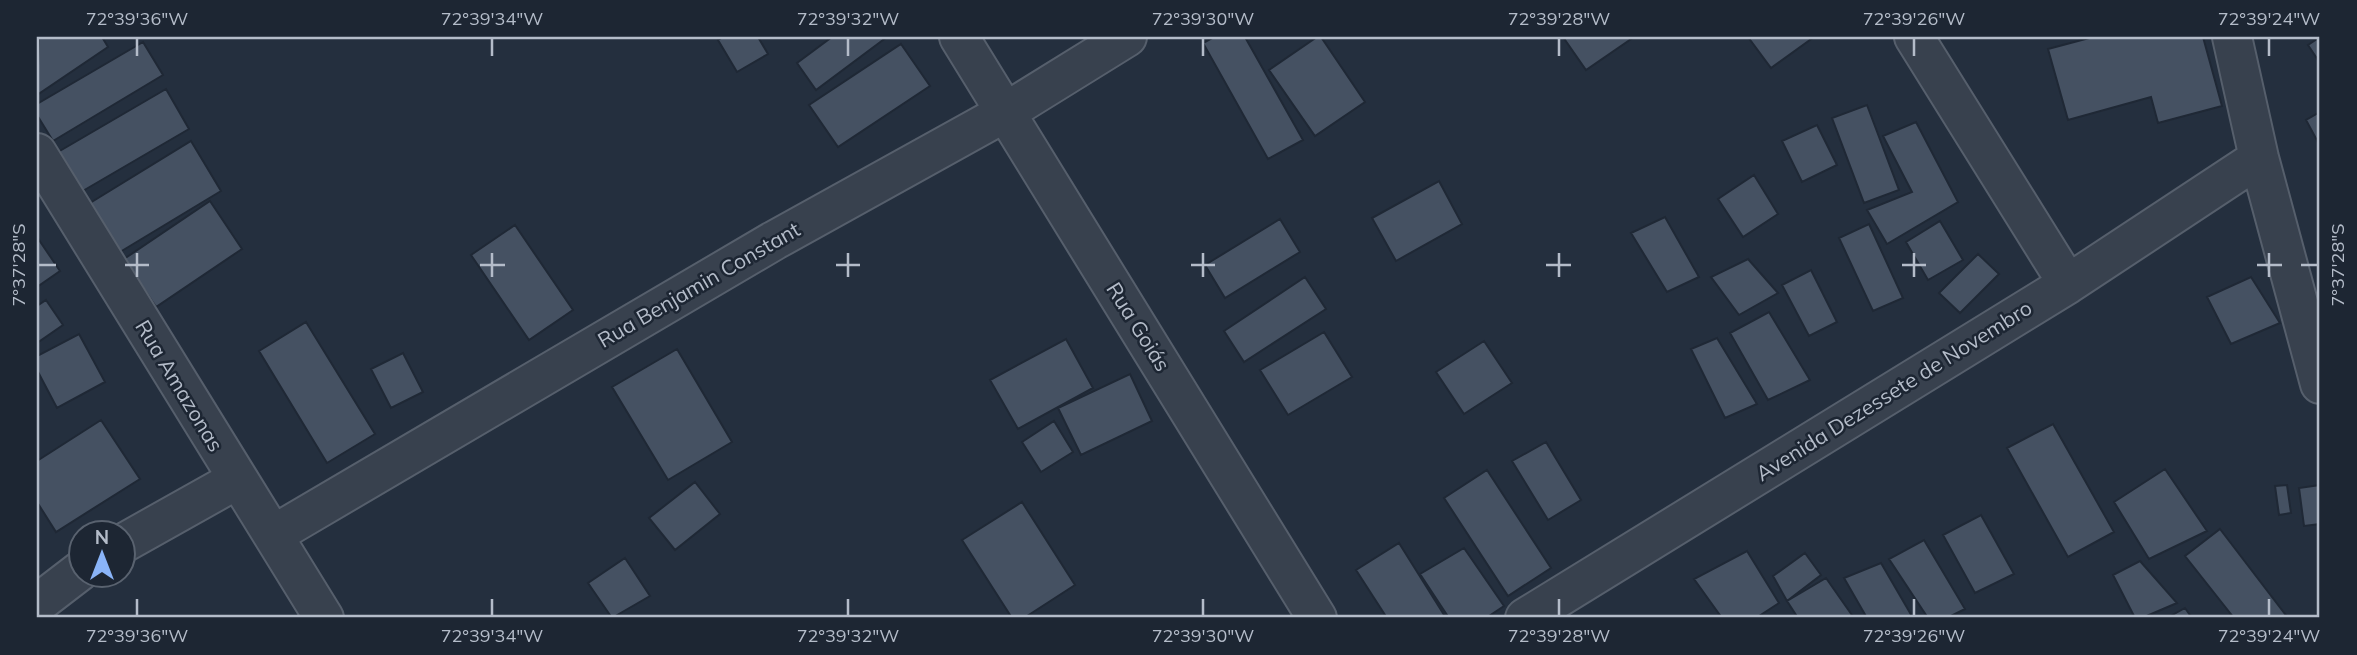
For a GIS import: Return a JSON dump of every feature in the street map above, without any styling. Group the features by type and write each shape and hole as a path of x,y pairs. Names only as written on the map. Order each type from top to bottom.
{"street":[{"name":"Rua Goiás","path":"959,37 1317,618"},
{"name":"Rua Benjamin Constant","path":"273,534 775,240 1006,112 1127,37"},
{"path":"1913,37 2068,284"},
{"path":"2232,37 2259,158 2320,384"},
{"name":"Rua Amazonas","path":"37,153 236,480 273,534 324,618"},
{"name":"Avenida Dezessete de Novembro","path":"1525,618 2068,284 2259,158"},
{"path":"136,536 236,480"},
{"path":"37,604 66,582"}],"building":[{"path":"39,37 102,37 108,47 37,95"},
{"path":"723,37 758,37 768,54 737,72 718,40"},
{"path":"832,37 887,37 816,90 797,63"},
{"path":"1214,37 1245,37 1303,140 1268,159 1203,43"},
{"path":"1317,37 1321,37 1365,102 1315,136 1269,70"},
{"path":"1563,37 1634,37 1586,70"},
{"path":"1748,37 1814,37 1771,68"},
{"path":"2093,37 2203,37 2222,106 2158,123 2151,97 2068,120 2048,49"},
{"path":"2320,37 2320,63 2308,45"},
{"path":"143,42 163,75 53,141 37,115 37,104"},
{"path":"901,44 930,86 838,147 809,105"},
{"path":"166,89 189,129 81,192 58,152"},
{"path":"1867,105 1899,190 1864,203 1832,118"},
{"path":"2320,112 2320,146 2306,120"},
{"path":"1916,122 1958,202 1887,244 1867,210 1912,192 1883,136"},
{"path":"1817,125 1837,165 1802,182 1782,141"},
{"path":"191,141 221,191 120,252 90,203"},
{"path":"1754,175 1778,214 1743,237 1718,199"},
{"path":"1439,181 1462,224 1396,261 1372,218"},
{"path":"210,201 242,249 156,307 124,259"},
{"path":"1665,217 1699,277 1667,292 1631,233"},
{"path":"1280,219 1300,252 1225,298 1205,265"},
{"path":"1940,221 1963,260 1928,280 1906,242"},
{"path":"1869,224 1903,298 1873,311 1839,238"},
{"path":"515,225 573,310 529,340 471,255"},
{"path":"37,237 60,271 37,287"},
{"path":"1978,254 1999,274 1960,313 1939,293"},
{"path":"1748,259 1778,293 1739,315 1711,277"},
{"path":"1811,270 1837,322 1809,336 1782,285"},
{"path":"1305,277 1326,309 1244,362 1224,331"},
{"path":"2251,277 2280,323 2231,344 2207,297"},
{"path":"46,300 63,325 37,343 37,306"},
{"path":"1769,312 1810,380 1768,400 1730,333"},
{"path":"306,322 375,434 327,463 259,351"},
{"path":"1324,332 1352,377 1288,415 1260,370"},
{"path":"79,334 105,382 57,408 37,370 37,356"},
{"path":"1717,338 1757,404 1725,418 1691,349"},
{"path":"1066,339 1093,388 1018,429 990,380"},
{"path":"1484,341 1512,383 1464,414 1436,372"},
{"path":"677,349 732,442 668,480 612,387"},
{"path":"403,353 423,392 391,408 371,369"},
{"path":"1130,374 1152,421 1081,455 1058,408"},
{"path":"101,420 140,479 78,518 66,518 66,526 56,532 37,502 37,461"},
{"path":"1054,421 1073,452 1041,472 1022,442"},
{"path":"2053,424 2114,532 2068,557 2007,448"},
{"path":"1546,442 1581,500 1548,520 1512,461"},
{"path":"2165,469 2207,531 2149,559 2114,502"},
{"path":"1487,470 1551,568 1508,596 1444,498"},
{"path":"695,482 720,514 675,550 649,518"},
{"path":"2287,485 2291,513 2279,515 2275,486"},
{"path":"2320,485 2320,524 2304,526 2299,488"},
{"path":"1022,502 1075,585 1024,618 1012,618 962,540"},
{"path":"1981,515 2014,574 1975,593 1943,535"},
{"path":"2220,529 2288,618 2234,618 2185,556"},
{"path":"1924,540 1965,609 1947,618 1928,618 1889,559"},
{"path":"1399,543 1446,618 1387,618 1356,570"},
{"path":"1464,548 1504,606 1486,618 1449,618 1420,574"},
{"path":"1747,551 1779,603 1756,618 1722,618 1694,579"},
{"path":"1805,553 1821,575 1787,601 1773,576"},
{"path":"625,558 650,596 612,618 588,583"},
{"path":"2140,561 2177,603 2142,618 2135,618 2113,575"},
{"path":"1881,563 1913,618 1867,618 1844,578"},
{"path":"1826,578 1854,618 1798,618 1787,601"},
{"path":"2185,608 2192,618 2167,618"}]}
